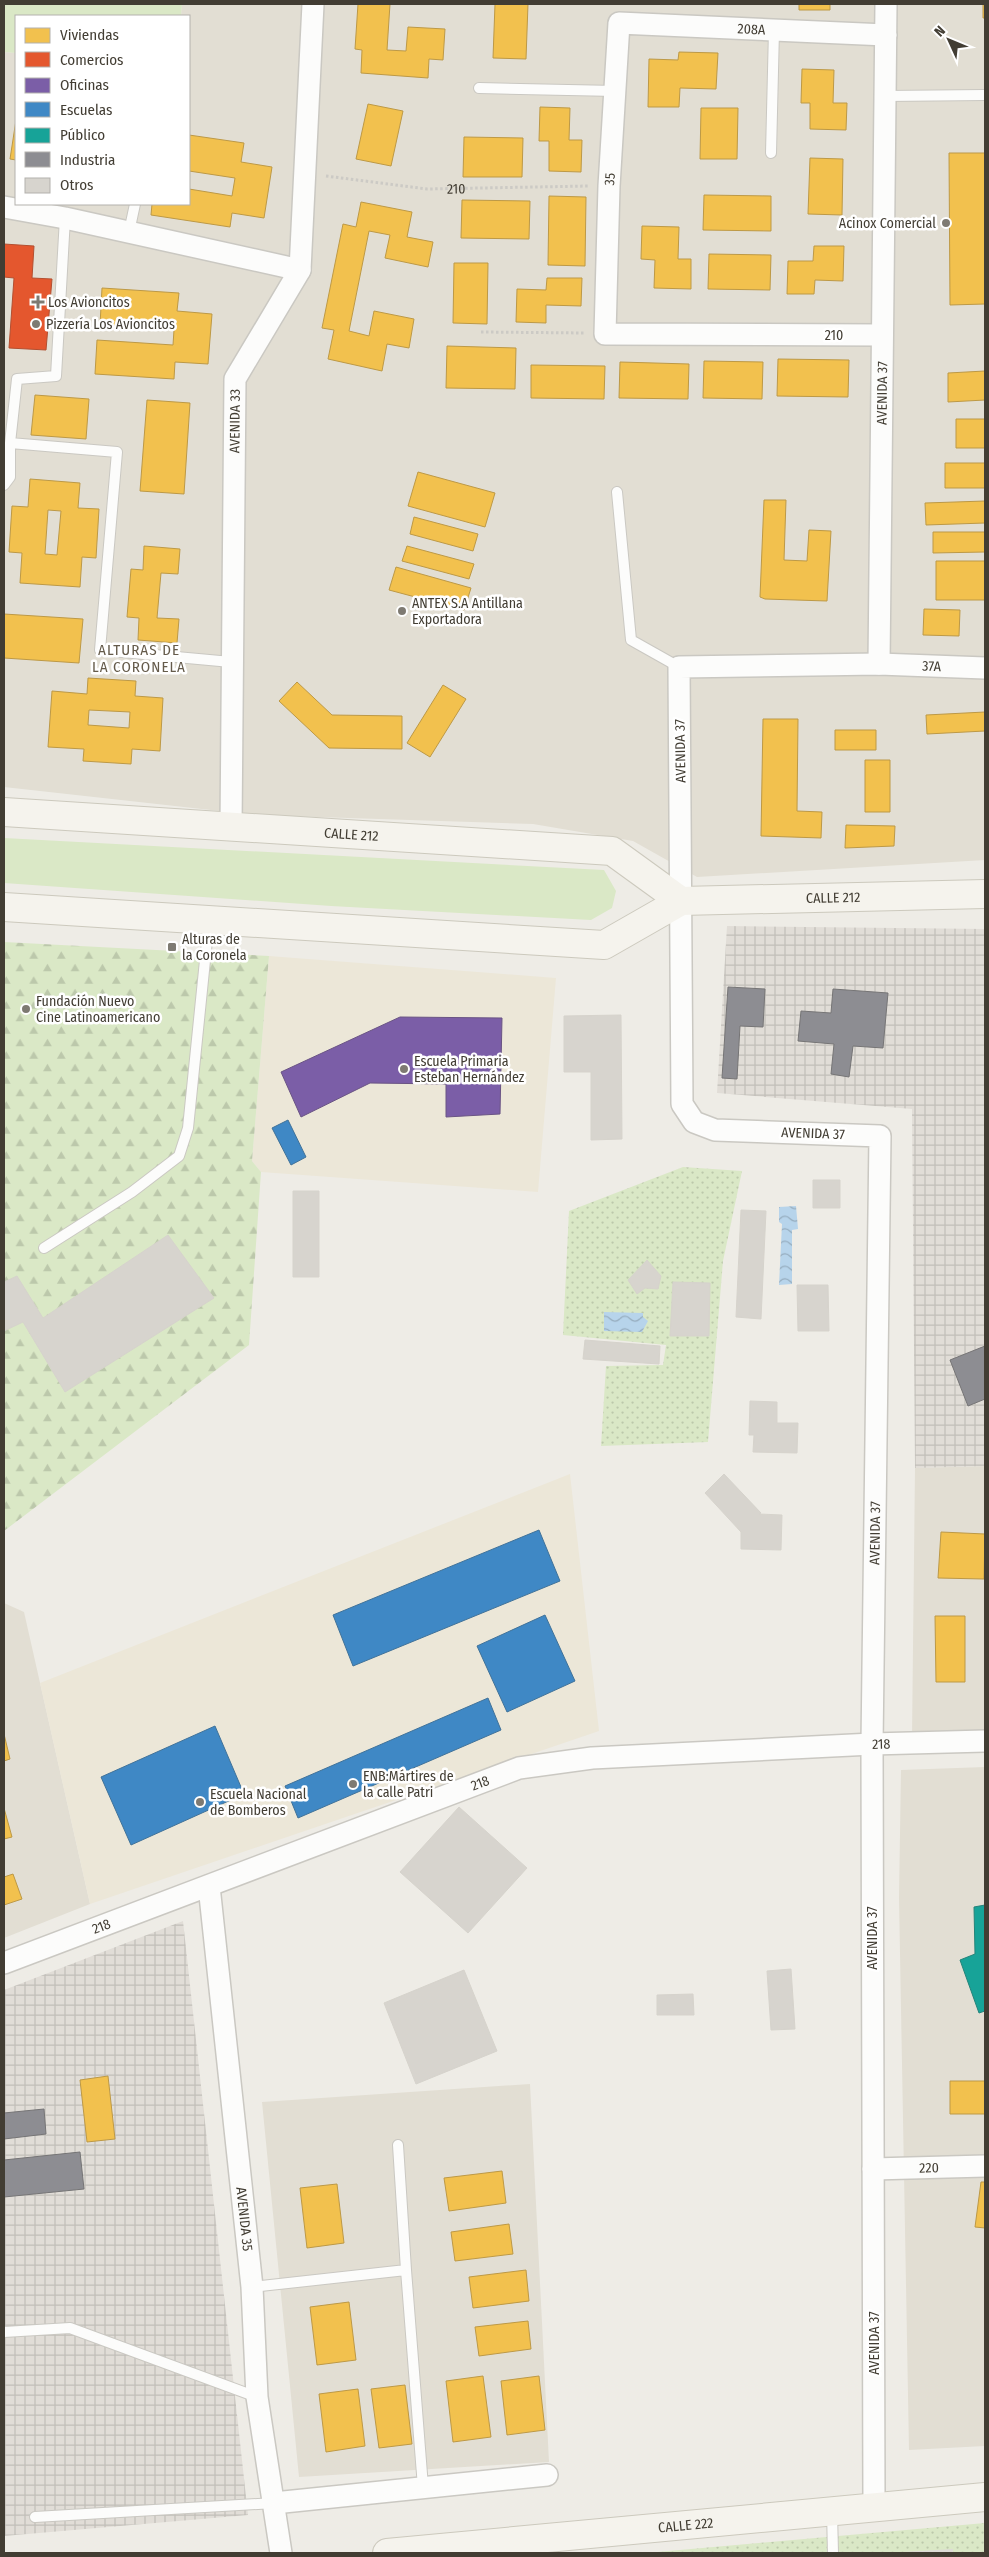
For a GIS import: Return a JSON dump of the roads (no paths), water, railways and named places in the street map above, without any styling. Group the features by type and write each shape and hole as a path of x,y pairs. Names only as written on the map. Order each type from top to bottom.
{"street":[{"name":"AVENIDA 33","path":"231,826 235,379 300,270 313,4"},
{"name":"AVENIDA 37","path":"879,664 886,4"},
{"name":"208A","path":"619,23 886,35"},
{"name":"35","path":"605,334 609,186 619,23"},
{"path":"4,207 65,218 300,270"},
{"name":"210","path":"605,334 882,335"},
{"path":"679,667 879,664"},
{"name":"37A","path":"879,664 985,668"},
{"name":"AVENIDA 37","path":"679,667 682,1104 694,1122 715,1130 880,1136 872,1744 874,2507"},
{"name":"CALLE 212","path":"4,812 612,851 681,901"},
{"name":"CALLE 212","path":"4,906 604,945 681,901 985,894"},
{"name":"218","path":"4,1963 519,1768 592,1758 872,1744 985,1741"},
{"name":"AVENIDA 35","path":"209,1886 252,2287 257,2397 282,2553"},
{"name":"220","path":"873,2168 985,2166"},
{"path":"274,2503 547,2476"},
{"name":"CALLE 222","path":"387,2553 985,2497"}],"lane":[{"path":"771,153 774,30"},
{"path":"479,88 616,92"},
{"path":"885,96 985,95"},
{"path":"129,232 135,205"},
{"path":"4,485 10,477 10,443 17,379 56,376 65,218"},
{"path":"10,443 117,452 100,650 231,662"},
{"path":"618,492 631,640 679,667"},
{"path":"44,1248 132,1192 179,1156 188,1128 209,920"},
{"path":"398,2145 423,2487"},
{"path":"252,2287 406,2270"},
{"path":"4,2332 70,2328 257,2397"},
{"path":"35,2517 274,2503"},
{"path":"832,2511 833,2553"}],"water":[{"path":"796,1206 798,1229 792,1230 792,1284 779,1285 782,1224 779,1222 779,1207"},
{"path":"604,1312 643,1313 643,1317 648,1321 642,1332 604,1331"}],"place":[{"name":"Acinox Comercial","path":"946,223"},
{"name":"Los Avioncitos","path":"38,302"},
{"name":"Pizzería Los Avioncitos","path":"36,324"},
{"name":"ANTEX S.A Antillana Exportadora","path":"402,611"},
{"name":"Alturas de la Coronela","path":"172,947"},
{"name":"Fundación Nuevo Cine Latinoamericano","path":"26,1009"},
{"name":"Escuela Primaria Esteban Hernández","path":"404,1069"},
{"name":"ENB:Mártires de la calle Patri","path":"353,1784"},
{"name":"Escuela Nacional de Bomberos","path":"200,1802"}],"district":[{"name":"ALTURAS DE LA CORONELA","path":"139,658"}]}
